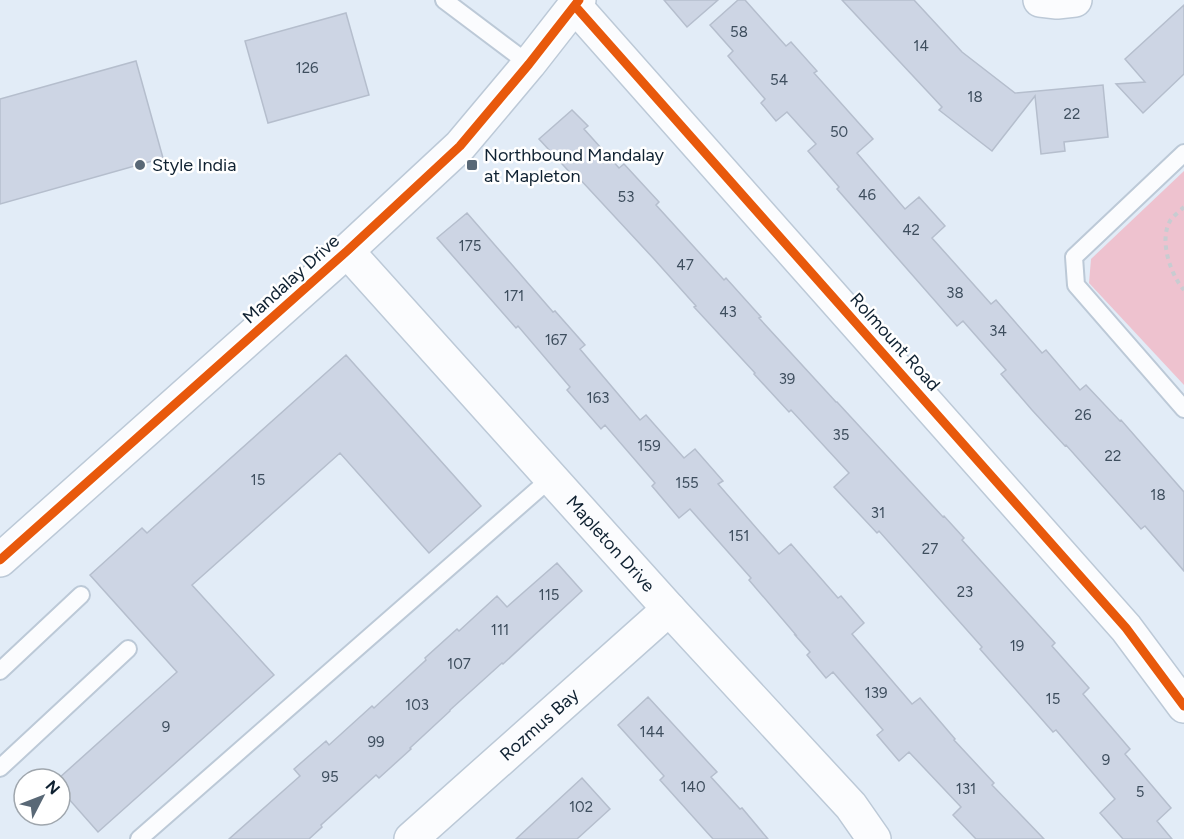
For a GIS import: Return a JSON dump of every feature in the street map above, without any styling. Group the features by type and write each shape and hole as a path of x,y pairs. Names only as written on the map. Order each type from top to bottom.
{"street":[{"path":"1040,0 1057,2 1076,0"},
{"name":"Mandalay Drive","path":"0,560 347,251 460,146 577,3"},
{"name":"Rolmount Road","path":"577,3 1126,628 1184,706"},
{"name":"Mapleton Drive","path":"347,251 669,609 851,806 874,839"},
{"name":"Rozmus Bay","path":"411,839 669,609"}],"lane":[{"path":"444,0 529,64"},
{"path":"1184,153 1074,257 1076,285 1184,409"},
{"path":"139,839 551,478"},
{"path":"0,671 81,595"},
{"path":"0,768 128,649"}],"path":[{"path":"1184,207 1170,220 1164,237 1168,259 1184,290"}],"shaded area":[{"path":"1184,171 1184,385 1089,283 1091,259"}],"building":[{"path":"664,0 718,0 687,27"},
{"path":"738,0 745,0 786,46 791,42 817,71 814,73 873,139 857,153 905,209 919,197 945,226 932,238 991,304 996,300 1042,353 1046,350 1080,390 1086,385 1121,420 1184,492 1184,571 1145,526 1141,529 1032,410 1001,374 1006,370 963,321 957,326 837,189 839,187 808,151 816,144 787,112 776,121 761,103 765,99 728,56 733,51 710,25"},
{"path":"842,0 914,0 962,52 1015,93 1103,85 1108,137 1064,142 1065,151 1041,154 1035,96 992,151 939,110 942,107"},
{"path":"1184,5 1184,74 1143,113 1116,84 1145,82 1125,59"},
{"path":"346,13 369,95 268,123 245,41"},
{"path":"136,61 163,158 0,204 0,99"},
{"path":"572,110 588,126 584,129 619,168 624,164 659,202 656,205 944,516 964,538 962,540 1055,643 1052,646 1089,688 1083,694 1130,749 1125,754 1171,808 1157,821 1172,839 1123,839 1100,813 1115,799 1056,730 1053,732 980,649 982,647 879,531 877,533 834,487 849,473 754,374 654,259 577,176 575,178 539,139"},
{"path":"467,213 553,312 555,311 585,345 580,349 640,420 646,415 684,458 695,449 723,481 718,484 779,554 791,544 838,598 841,596 864,623 852,634 912,704 920,698 954,740 994,783 992,785 1044,839 976,839 953,815 961,807 909,752 899,761 877,735 883,730 833,672 826,678 807,655 810,652 749,580 751,578 690,509 679,518 652,486 655,483 605,425 601,429 567,390 570,387 518,326 516,328 437,238"},
{"path":"346,355 481,506 429,553 340,453 192,585 274,675 98,832 72,803 71,767 177,672 90,575 142,528 147,533"},
{"path":"557,563 582,591 450,710 379,778 376,775 321,825 322,827 309,839 229,839 300,776 294,769 326,741 329,745 372,706 374,708 457,629 459,631 497,596 507,607"},
{"path":"648,697 717,772 711,777 740,809 742,808 768,839 713,839 660,780 664,776 618,725"},
{"path":"582,778 610,809 577,839 516,839"}],"cycle path":[{"path":"0,560 347,251 460,146 579,0"},
{"path":"575,6 1126,628 1184,706"}],"place":[{"name":"Style India","path":"140,165"},
{"name":"Northbound Mandalay at Mapleton","path":"472,165"}]}
